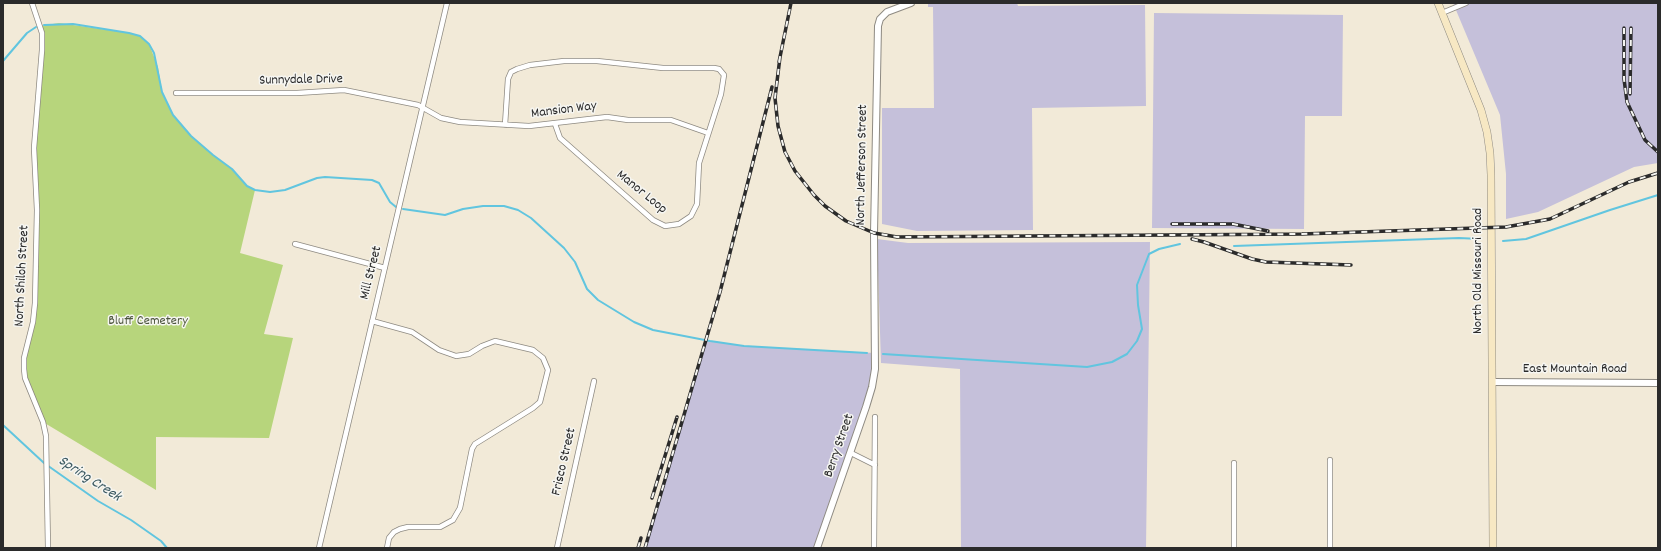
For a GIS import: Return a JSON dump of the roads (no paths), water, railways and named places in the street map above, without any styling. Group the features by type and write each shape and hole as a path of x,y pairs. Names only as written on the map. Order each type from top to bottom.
{"main road":[{"name":"North Old Missouri Road","path":"1438,3 1481,110 1489,146 1492,175 1493,548"}],"street":[{"name":"North Shiloh Street","path":"32,3 42,33 42,50 34,148 37,210 33,322 24,358 24,369 27,386 43,422 47,448 48,548"},
{"name":"Mill Street","path":"318,548 447,3"},
{"name":"North Jefferson Street","path":"875,349 874,233 878,26 883,15 887,12 911,3"},
{"path":"1442,13 1466,3"},
{"name":"Manor Loop","path":"506,125 506,85 511,72 530,65 564,61 597,61 663,68 714,68 723,72 724,80 721,94 699,163 697,204 685,221 679,224 665,226 653,220 566,144 560,138 556,124"},
{"name":"Sunnydale Drive","path":"176,93 297,93 344,90 418,105 423,108"},
{"name":"Mansion Way","path":"423,108 451,121 529,126 607,117 628,120 661,119 679,122 708,132"},
{"path":"295,244 385,268"},
{"path":"372,321 412,332 439,350 456,356 469,354 482,346 495,341 533,350 543,358 548,370 540,402 533,408 475,444 472,449 460,508 453,520 440,527 408,527 400,529 394,532 390,538 387,548"},
{"name":"Berry Street","path":"817,548 851,454 872,387 875,349"},
{"name":"Frisco Street","path":"557,548 594,381"},
{"name":"East Mountain Road","path":"1493,382 1658,383"},
{"path":"874,548 875,417"},
{"path":"851,454 875,466"},
{"path":"1330,460 1330,548"},
{"path":"1234,463 1234,548"}],"waterway":[{"path":"44,25 73,24 140,36 149,44 154,53 162,92 173,115 191,136 232,169 247,186 255,190 270,192 285,190 317,178 325,177 372,180 379,183 390,202 396,207"},
{"path":"3,61 27,33 36,27"},
{"path":"1503,241 1526,239 1658,195"},
{"path":"403,209 445,215 463,209 483,206 504,206 518,210 531,218 564,248 575,262 587,289 598,300 634,322 653,330 744,346 867,353"},
{"path":"1234,246 1459,238 1480,239"},
{"path":"883,354 1087,367 1112,362 1127,354 1137,341 1142,329 1138,305 1137,285 1149,254 1159,249 1180,244"},
{"name":"Spring Creek","path":"3,425 44,463 98,501 131,520 161,541 167,548"}],"railway":[{"path":"779,62 791,3"},
{"path":"1624,28 1624,79 1627,102 1645,140 1658,152"},
{"path":"1630,94 1631,28"},
{"path":"780,57 775,98 778,126 785,152 795,171 825,206 846,221 874,233 897,237 1302,234 1506,227 1550,219 1629,182 1658,173"},
{"path":"645,548 720,292 772,87"},
{"path":"1172,224 1233,224 1268,231"},
{"path":"1192,239 1252,259 1266,262 1351,265"},
{"path":"652,498 677,417"},
{"path":"638,548 641,538"}],"park label":[{"name":"Bluff Cemetery","path":"148,322"}]}
